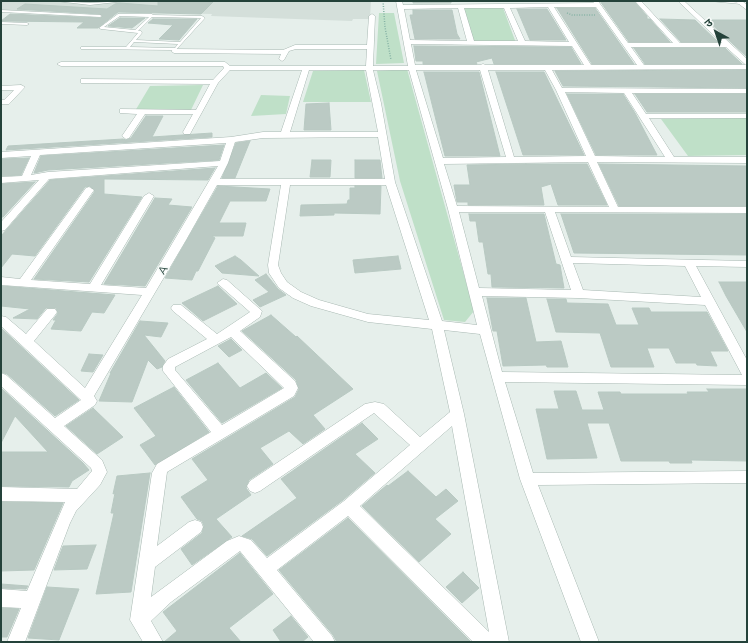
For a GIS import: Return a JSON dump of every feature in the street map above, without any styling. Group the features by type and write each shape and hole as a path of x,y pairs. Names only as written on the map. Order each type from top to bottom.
{"street":[{"path":"638,1 678,45"},
{"path":"680,1 747,63"},
{"path":"590,642 528,479 497,377 453,209 412,67 400,4 461,7 507,7 596,3 642,67"},
{"path":"550,6 588,66"},
{"path":"461,7 471,43"},
{"path":"507,7 522,43"},
{"path":"372,16 369,68 378,103 390,182 437,326 457,414 500,642"},
{"path":"407,42 575,44"},
{"path":"626,45 728,45"},
{"path":"174,50 284,52 296,47 370,47"},
{"path":"280,68 284,52"},
{"path":"61,64 225,64 228,68 483,66 747,67"},
{"path":"483,66 511,161"},
{"path":"547,67 560,90 615,210"},
{"path":"187,132 215,82 228,68"},
{"path":"285,134 306,68"},
{"path":"84,81 215,82"},
{"path":"1,88 21,87 6,102 1,102"},
{"path":"560,90 747,91"},
{"path":"626,90 672,160"},
{"path":"123,111 198,112"},
{"path":"126,136 143,111"},
{"path":"643,116 747,116"},
{"path":"1,155 231,140 253,136 285,134 382,134"},
{"name":"A","path":"55,425 90,401 87,396 181,240 212,182 224,163 231,140"},
{"path":"25,178 37,153"},
{"path":"439,161 591,159 747,160"},
{"path":"1,180 224,163"},
{"path":"1,228 48,176"},
{"path":"212,182 390,182"},
{"path":"286,182 273,265 275,273 283,284 297,295 337,310 368,318 484,330"},
{"path":"24,282 89,190"},
{"path":"93,288 149,196"},
{"path":"453,209 747,210"},
{"path":"549,209 568,260 578,294"},
{"path":"568,260 747,264"},
{"path":"688,262 747,372"},
{"path":"1,280 149,292"},
{"path":"220,433 169,371 169,366 173,362 232,331 253,317 256,311 223,283"},
{"path":"474,292 578,294 709,301"},
{"path":"177,308 216,340"},
{"path":"27,341 52,312"},
{"path":"2,320 87,396"},
{"path":"154,642 139,620 159,473 162,468 289,392 291,388 290,385 232,331"},
{"path":"497,377 747,380"},
{"path":"1,378 97,464 100,472 95,480 79,496 63,522 16,642"},
{"path":"255,486 370,408 379,408 420,446"},
{"path":"266,570 349,506 457,414"},
{"path":"528,479 747,477"},
{"path":"1,494 79,496"},
{"path":"349,506 486,642"},
{"path":"147,563 194,527"},
{"path":"139,620 166,596 227,550 239,543 245,545 326,642"},
{"path":"1,598 32,600"}],"lane":[{"path":"57,1 90,4 124,1"},
{"path":"711,1 743,4"},
{"path":"1,11 100,16"},
{"path":"82,48 174,50 203,18 198,16 119,15 102,28 136,31 140,33 127,48"},
{"path":"136,31 152,15"},
{"path":"1,23 27,24"},
{"path":"133,40 180,43"}],"path":[{"path":"383,1 385,27 393,67"}],"shaded area":[{"path":"1,1 371,1 370,19 353,19 352,21 211,16 212,14 118,12 115,14 1,10"}],"green space":[{"path":"464,8 503,8 516,43 474,42"},
{"path":"379,13 394,13 404,63 376,64"},
{"path":"407,69 474,311 465,322 444,320 400,181 377,71"},
{"path":"364,70 371,102 303,102 313,71"},
{"path":"203,85 191,110 135,111 150,86"},
{"path":"261,95 290,96 286,114 251,116"},
{"path":"747,118 747,155 688,156 661,119"}],"building":[{"path":"158,1 214,1 201,14 118,12 98,28 77,28 84,22 1,21 10,14 103,17 100,14 17,9 25,4 107,9 120,3 158,6"},
{"path":"413,1 451,1 451,3 413,3"},
{"path":"600,1 634,1 647,16 647,19 650,19 670,42 629,42"},
{"path":"557,8 595,8 634,64 592,64"},
{"path":"517,9 547,9 566,40 530,40"},
{"path":"413,10 452,10 457,34 460,39 415,39 410,15 413,15"},
{"path":"120,18 145,18 132,28 108,26"},
{"path":"153,19 197,19 179,40 159,39 173,25 148,23"},
{"path":"660,19 695,20 718,42 681,42"},
{"path":"707,20 747,20 747,57"},
{"path":"414,46 571,47 581,64 494,64 492,58 476,62 477,64 423,64 423,61 416,61"},
{"path":"634,48 725,48 742,64 645,64"},
{"path":"747,70 747,88 563,86 555,71"},
{"path":"424,72 479,72 500,156 445,156"},
{"path":"496,72 544,72 584,155 523,155"},
{"path":"567,94 623,94 635,113 657,155 596,155"},
{"path":"635,94 747,94 747,112 647,112"},
{"path":"329,103 331,130 304,130 306,104"},
{"path":"146,116 163,116 152,137 212,133 212,137 6,150 8,146 126,140 131,138"},
{"path":"250,141 235,178 222,178 236,143"},
{"path":"224,145 219,160 48,170 34,173 41,156"},
{"path":"29,158 21,175 1,176 1,159"},
{"path":"312,160 331,160 330,177 310,177"},
{"path":"355,160 380,160 382,178 355,178"},
{"path":"587,164 607,205 558,205 551,184 541,187 544,205 468,205 468,202 457,202 454,185 470,185 467,165"},
{"path":"599,164 747,166 747,206 619,206"},
{"path":"215,168 208,180 104,179 104,194 142,197 89,282 34,279 95,191 90,186 85,187 35,256 12,254 1,268 1,236 50,180"},
{"path":"35,182 3,217 1,217 1,184"},
{"path":"218,186 270,189 266,201 230,201 219,223 246,223 243,236 212,236 215,238 192,280 165,278"},
{"path":"355,186 381,186 380,214 334,213 334,215 300,216 301,205 347,204 348,200 350,200 350,188 355,188"},
{"path":"155,198 172,199 168,205 192,207 145,286 104,284"},
{"path":"469,214 544,214 556,264 560,265 564,288 492,287 491,274 488,274 483,242 479,242 476,221 470,221"},
{"path":"561,214 747,214 747,255 574,253"},
{"path":"235,256 259,276 222,273 215,266"},
{"path":"398,256 401,269 355,273 353,260"},
{"path":"266,274 278,289 286,295 260,307 253,300 269,292 255,280"},
{"path":"719,282 747,282 747,332 726,296"},
{"path":"1,286 115,295 104,313 92,312 81,331 51,329 56,320 53,320 58,313 56,308 46,308 37,319 13,318 30,309 1,306"},
{"path":"218,286 237,304 203,321 182,303"},
{"path":"487,298 526,298 536,342 561,341 568,367 547,367 546,365 503,366 497,331 493,331"},
{"path":"547,299 566,299 567,303 608,304 616,325 639,325 632,308 649,308 651,312 707,312 728,351 710,351 717,366 697,365 696,363 676,363 669,348 647,348 654,367 611,367 600,333 556,332"},
{"path":"271,315 296,337 297,336 353,389 313,415 325,429 303,444 289,431 260,448 273,464 249,480 246,488 251,495 216,519 232,537 192,565 181,549 202,533 204,526 202,521 197,519 181,497 208,480 192,459 295,397 299,389 296,380 242,331"},
{"path":"140,321 168,323 161,337 144,335 165,361 162,367 157,369 148,360 132,402 99,401 110,373"},
{"path":"1,328 79,400 55,416 7,374 1,372"},
{"path":"231,339 242,350 229,357 218,346"},
{"path":"89,354 103,355 93,372 81,371"},
{"path":"218,363 240,388 266,373 282,388 222,423 186,380"},
{"path":"174,387 209,432 155,465 140,445 156,436 134,408"},
{"path":"1,388 89,470 72,481 69,487 1,486 1,452 48,452 15,416 1,443"},
{"path":"707,389 747,389 747,461 691,460 692,463 670,463 669,461 621,461 609,423 587,423 597,458 547,459 536,409 559,409 554,391 576,391 582,410 604,410 598,392 620,392 621,394 688,394 687,392 709,392"},
{"path":"93,408 123,437 97,454 66,426"},
{"path":"362,423 378,439 355,454 375,473 343,500 267,556 252,539 242,536 297,498 281,479"},
{"path":"408,471 436,497 446,489 458,501 435,519 451,534 419,562 362,506 387,485 388,486"},
{"path":"150,473 131,592 96,594 114,513 111,513 117,476"},
{"path":"1,502 63,503 34,570 1,571"},
{"path":"348,518 471,642 337,642 333,635 279,570"},
{"path":"96,545 87,569 54,570 63,546"},
{"path":"240,553 273,594 229,628 241,642 164,642 177,631 163,612"},
{"path":"463,572 479,588 462,603 446,587"},
{"path":"1,584 28,586 26,589 1,588"},
{"path":"47,587 79,589 59,640 28,638"},
{"path":"1,608 19,609 7,637 1,637"},
{"path":"291,616 308,637 302,642 281,642 273,630"}]}
